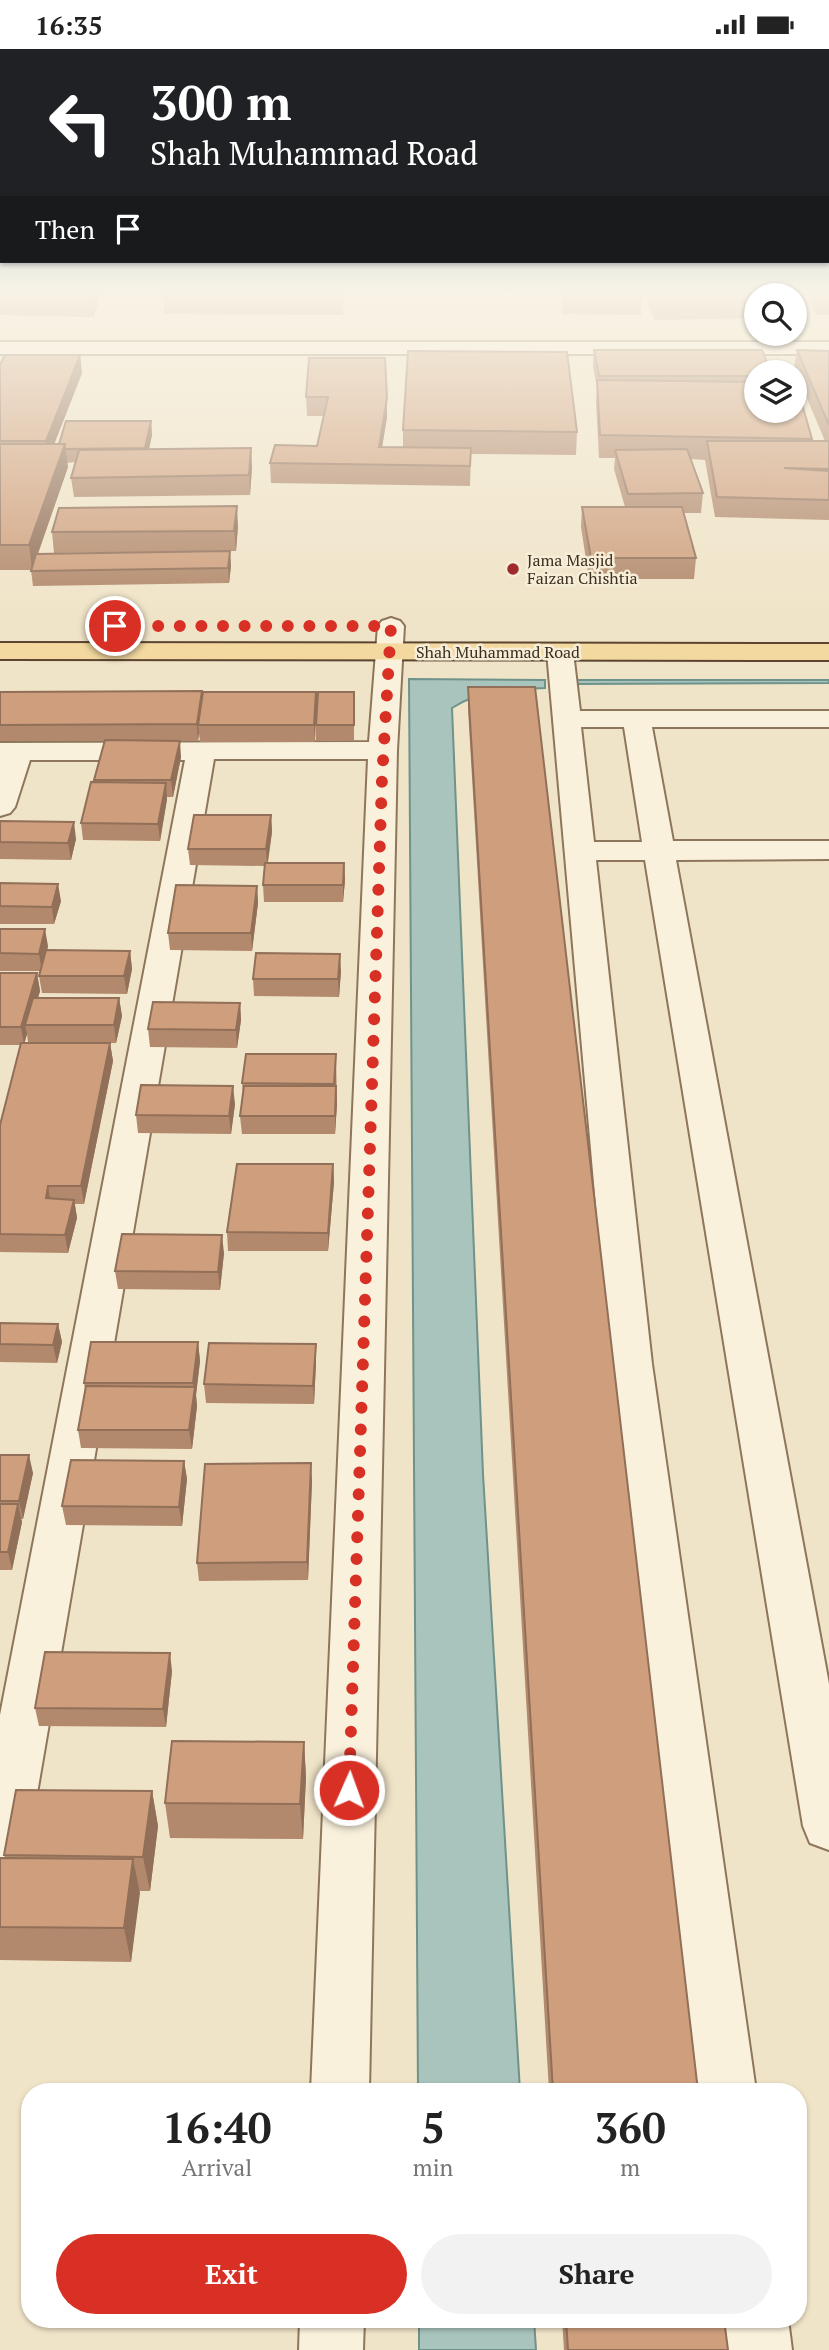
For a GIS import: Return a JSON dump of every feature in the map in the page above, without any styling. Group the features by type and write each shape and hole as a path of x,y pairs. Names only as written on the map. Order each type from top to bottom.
{"main road":[{"name":"Shah Muhammad Road","path":"0,651 390,633 564,681 829,652"}],"street":[{"path":"340,2083 383,750 390,633"},
{"path":"564,681 636,718 829,719"},
{"path":"564,681 631,1364 726,2083"},
{"path":"636,718 829,1826"},
{"path":"0,807 9,752 383,750"},
{"path":"0,1852 201,752"},
{"path":"579,851 829,850"},
{"path":"331,2350 332,2328"},
{"path":"757,2328 761,2350"}],"water":[{"path":"409,679 545,680 545,688 486,694 452,708 483,1474 520,2083 418,2083"},
{"path":"571,680 829,680 829,683 573,684"},
{"path":"419,2328 535,2328 536,2350 419,2350"}],"building":[{"path":"0,402 61,402 46,441 0,441"},
{"path":"327,402 386,402 379,447 471,448 470,466 270,463 275,445 317,446"},
{"path":"405,402 573,402 577,432 403,430"},
{"path":"598,402 744,402 744,423 807,422 812,439 600,435"},
{"path":"819,402 829,402 829,425"},
{"path":"66,421 151,421 145,448 65,449 65,444 59,444"},
{"path":"707,441 829,441 829,469 784,468 829,471 829,500 717,497"},
{"path":"0,444 65,444 29,545 0,545"},
{"path":"251,448 249,475 71,478 79,450"},
{"path":"687,449 703,493 628,494 615,450"},
{"path":"237,506 234,531 52,532 59,508"},
{"path":"582,507 682,507 696,558 591,558"},
{"path":"230,551 228,568 31,571 36,554"},
{"path":"468,687 535,687 697,2083 553,2083"},
{"path":"202,691 197,724 0,725 0,692"},
{"path":"203,692 316,692 314,725 198,725"},
{"path":"318,692 354,692 354,725 316,725"},
{"path":"105,740 180,741 171,780 94,780"},
{"path":"91,782 166,783 158,824 81,823"},
{"path":"194,815 271,815 266,849 188,849"},
{"path":"0,821 74,822 68,843 0,842"},
{"path":"265,863 344,863 343,885 263,885"},
{"path":"0,883 58,884 52,907 0,906"},
{"path":"176,885 257,886 251,933 168,933"},
{"path":"0,929 45,929 39,954 0,953"},
{"path":"46,950 130,951 124,976 39,976"},
{"path":"256,953 340,954 338,979 253,979"},
{"path":"0,973 37,973 21,1027 0,1027"},
{"path":"33,998 119,998 114,1025 25,1025"},
{"path":"153,1002 240,1003 236,1030 148,1029"},
{"path":"21,1043 110,1043 81,1186 48,1186 46,1198 74,1200 65,1235 0,1234 0,1125"},
{"path":"246,1054 336,1054 334,1084 242,1083"},
{"path":"141,1085 233,1086 229,1116 136,1115"},
{"path":"244,1086 336,1086 335,1116 240,1116"},
{"path":"237,1164 333,1164 328,1233 227,1232"},
{"path":"122,1234 222,1235 218,1272 115,1271"},
{"path":"0,1323 58,1324 53,1345 0,1344"},
{"path":"91,1342 198,1342 193,1383 84,1383"},
{"path":"209,1343 316,1344 313,1386 204,1384"},
{"path":"86,1386 195,1387 189,1430 78,1430"},
{"path":"0,1455 29,1455 19,1501 0,1501"},
{"path":"71,1460 184,1461 179,1507 62,1506"},
{"path":"311,1463 307,1562 197,1563 205,1464"},
{"path":"0,1504 18,1504 8,1552 0,1552"},
{"path":"45,1652 170,1653 163,1709 35,1708"},
{"path":"172,1741 304,1742 300,1804 165,1803"},
{"path":"16,1790 152,1791 143,1857 4,1855"},
{"path":"0,1858 133,1859 124,1928 0,1927"},
{"path":"567,2328 725,2328 728,2350 568,2350"}],"place":[{"name":"Jama Masjid Faizan Chishtia","path":"513,569"}],"route":[{"path":"115,626 391,626 382,778 349,1790"}]}
